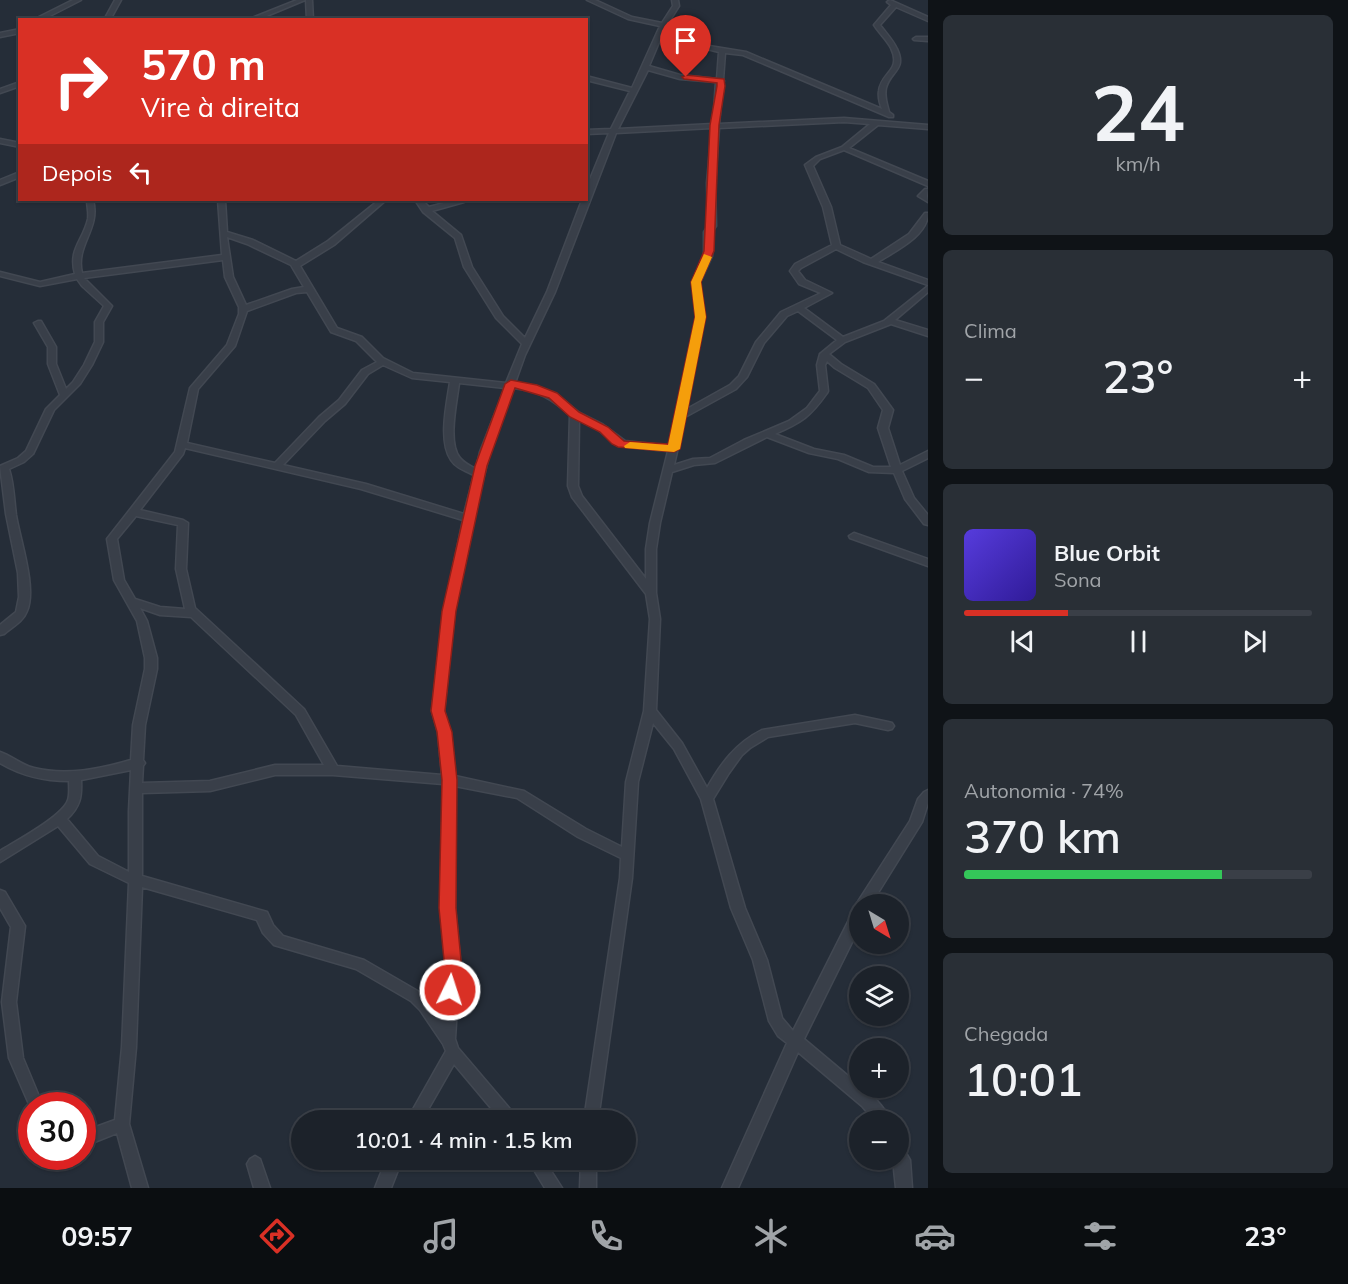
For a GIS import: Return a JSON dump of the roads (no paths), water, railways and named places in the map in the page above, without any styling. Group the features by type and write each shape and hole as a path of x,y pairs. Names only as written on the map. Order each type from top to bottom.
{"street":[{"path":"40,18 78,0"},
{"path":"108,18 118,0"},
{"path":"255,18 302,0"},
{"path":"309,0 310,18"},
{"path":"590,0 630,18 681,30 720,65"},
{"path":"596,4 604,0"},
{"path":"588,194 613,131 645,67 657,35 676,6 675,0"},
{"path":"889,115 886,113 882,92 886,81 897,68 897,58 892,45 877,25 890,13 892,3 928,19"},
{"path":"0,35 18,31"},
{"path":"916,39 928,39"},
{"path":"701,46 722,52 744,53 909,125"},
{"path":"592,1110 627,855 632,782 650,711 655,619 651,593 651,549 681,416 700,317 696,282 709,251 715,125 722,52"},
{"path":"645,67 680,77 721,81"},
{"path":"588,79 633,90"},
{"path":"0,91 18,85"},
{"path":"588,132 844,120 928,127"},
{"path":"836,246 827,207 809,165 818,158 844,148 877,122"},
{"path":"0,141 18,145"},
{"path":"844,148 928,184"},
{"path":"0,183 18,175"},
{"path":"928,191 922,196 928,201"},
{"path":"0,631 19,615 23,608 22,575 11,511 9,482 2,469 21,460 30,452 50,409 76,384 99,342 99,322 108,308 106,302 86,286 79,276 75,254 90,228 93,212 90,201"},
{"path":"140,1188 122,1124 129,1047 140,715 151,669 151,658 142,621 119,580 112,544 114,537 183,445 194,388 233,342 244,309 229,278 225,257 221,201"},
{"path":"296,265 332,244 382,201"},
{"path":"420,201 426,210 458,237 468,267 500,318 527,344"},
{"path":"426,210 458,201"},
{"path":"419,1110 450,1045 453,960 448,908 449,780 444,732 438,711 449,611 479,474 511,384 551,292 585,201"},
{"path":"872,262 912,236 928,215"},
{"path":"223,233 280,255 296,265 334,330 360,339 383,362 412,375 533,388 553,396 575,414 604,429 616,442 673,451 693,462"},
{"path":"681,416 733,387 742,377 760,342 784,314 828,293 802,282 795,269 836,246"},
{"path":"836,246 928,283"},
{"path":"0,274 40,284 79,276 225,257"},
{"path":"668,470 693,462 712,461 792,423 821,399 824,391 821,365 824,354 842,340 890,321 928,288"},
{"path":"244,309 295,291 309,289"},
{"path":"798,307 842,340"},
{"path":"890,321 928,333"},
{"path":"38,323 52,347 52,364 64,395"},
{"path":"824,354 838,366 871,386 888,410 883,428 897,470 910,499 928,522"},
{"path":"277,466 322,418 342,402 365,372 383,362"},
{"path":"455,380 450,450 461,465 479,474"},
{"path":"575,414 573,486 577,497 651,593"},
{"path":"767,434 812,451 841,457 866,469 897,470 928,454"},
{"path":"183,445 363,486 468,518"},
{"path":"134,512 183,523 182,578 187,605 300,712 333,770"},
{"path":"854,536 928,563"},
{"path":"132,602 160,611 195,614"},
{"path":"650,711 678,746 707,799 738,908 760,960 776,1021 795,1042 867,1101 875,1110"},
{"path":"707,799 728,761 753,738 766,733 855,719 888,726"},
{"path":"0,757 23,770 75,776 111,771 139,763"},
{"path":"137,788 210,786 275,770 333,770 449,780 520,794 582,833 627,855"},
{"path":"0,857 59,818 74,802 75,776"},
{"path":"870,894 916,822 922,802 928,795"},
{"path":"59,818 94,860 136,880 262,916 271,934 279,941 359,964 416,997 425,1006 450,1045 502,1110"},
{"path":"0,896 17,920 18,926 9,1002 16,1058 30,1092"},
{"path":"729,1188 795,1042 849,934"},
{"path":"96,1134 122,1124"},
{"path":"255,1164 262,1188"},
{"path":"383,1188 390,1170"},
{"path":"543,1170 554,1188"},
{"path":"588,1188 589,1170"},
{"path":"903,1170 904,1188"}]}
